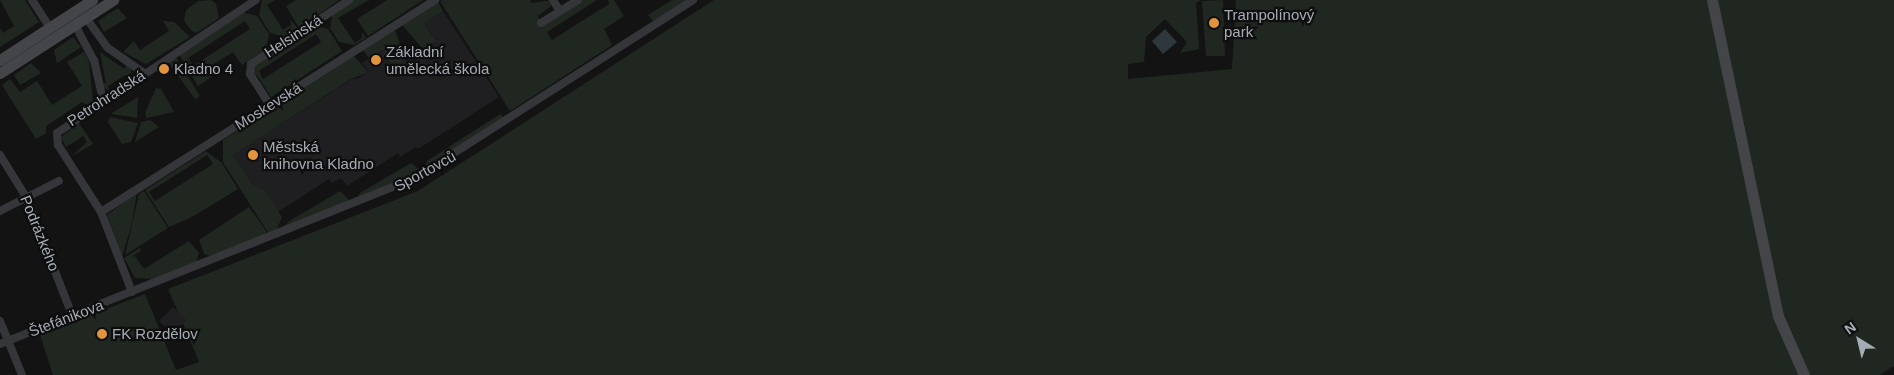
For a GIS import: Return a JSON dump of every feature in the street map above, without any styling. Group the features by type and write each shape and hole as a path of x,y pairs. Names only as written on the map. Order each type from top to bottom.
{"street":[{"path":"32,0 50,28"},
{"path":"82,13 92,0"},
{"path":"0,73 82,13 113,0"},
{"name":"Petrohradská","path":"132,292 101,212 56,137 60,128 256,0"},
{"name":"Helsinská","path":"270,105 250,74 251,64 349,0"},
{"name":"Moskevská","path":"101,212 435,0"},
{"path":"553,0 560,11"},
{"path":"541,23 578,0"},
{"name":"Sportovců","path":"132,292 415,178 693,0"},
{"path":"1712,0 1778,316 1804,375"},
{"path":"82,13 108,48 144,73"},
{"path":"0,60 50,28 72,20"},
{"path":"72,20 94,60 103,100"},
{"name":"Podrázkého","path":"0,155 26,197 72,314"},
{"path":"0,211 58,181"},
{"name":"Štefánikova","path":"0,344 72,314 132,292"},
{"path":"0,321 22,375"}],"shaded area":[{"path":"0,0 25,0 39,22 0,47 0,28 3,33 14,26"},
{"path":"211,0 216,4 219,18 196,33 192,31 184,21 186,10 198,1"},
{"path":"262,0 275,0 267,5 283,30 291,25 290,19 298,29 286,37 270,33 259,15"},
{"path":"296,0 339,0 299,28 286,6"},
{"path":"352,0 369,0 338,18 355,43 362,38 362,32 366,38 354,45 339,42 330,28 333,12"},
{"path":"387,0 423,0 368,36 357,19"},
{"path":"530,0 532,3 552,0 551,6 538,16 542,25 581,0 597,0 547,32 552,40 609,4 608,0 614,0 624,16 604,29 612,45 510,111 440,1"},
{"path":"672,0 687,0 655,21 648,15"},
{"path":"714,0 1201,0 1196,3 1199,49 1180,53 1187,42 1165,19 1146,37 1144,62 1128,64 1128,79 1232,69 1236,0 1894,0 1894,366 1879,375 53,375 40,335 145,294 176,370 199,362 183,323 186,320 178,312 168,289 418,191"},
{"name":"Trampolínový park","path":"1223,0 1225,56 1206,56 1202,1"},
{"path":"438,2 443,11 424,23 436,41 423,49 402,25"},
{"path":"118,8 127,18 104,32 98,21"},
{"path":"443,11 499,97 418,149 416,147 400,157 398,153 347,186 341,178 332,183 329,179 278,212 265,190 253,185 233,155 352,79 359,78 368,71 362,63 382,50 393,68 411,57 408,51 415,47 418,52 436,41 424,23"},
{"path":"242,12 257,16 269,34 266,49 242,65 233,52 209,67 214,75 198,86 180,56 180,51","holes":["245,21 250,29 193,66 188,58"]},
{"path":"163,21 174,22 190,37 146,64 123,52 134,41 140,50 169,31"},
{"path":"312,25 328,29 342,51 271,97 257,75 253,76 251,68","holes":["316,34 321,42 263,79 259,71"]},
{"path":"1165,29 1177,42 1163,54 1152,41"},
{"path":"395,30 406,60 393,68 382,50 369,58 363,50"},
{"path":"73,37 81,47 57,63 54,50"},
{"path":"84,52 89,61 93,101 87,105 82,102 46,126 46,133 36,139 2,85 10,79 20,92 37,81 52,105 82,86 67,62"},
{"path":"100,52 124,69 127,65 132,70 129,78 125,75 108,86 109,91 101,84 106,83"},
{"path":"354,56 368,72 351,79 233,155 253,185 265,190 282,217 277,229 269,234 223,162 223,140"},
{"path":"176,57 200,96 195,99 168,62"},
{"path":"31,63 41,73 20,85 14,75"},
{"path":"156,88 161,89 174,112 146,118 145,113"},
{"path":"138,97 137,118 112,114 112,113"},
{"path":"500,114 505,119 425,167 427,161"},
{"path":"110,117 138,123 131,142 122,144 108,122"},
{"path":"150,120 159,127 135,142 141,122"},
{"path":"79,123 93,144 72,156 87,142 83,136 66,147 61,137"},
{"path":"206,151 222,163 238,189 192,217 169,227 145,190","holes":["207,155 213,164 155,201 149,192"]},
{"path":"411,163 421,171 358,197 360,193"},
{"path":"144,191 168,228 125,255 139,194"},
{"path":"340,191 351,202 284,228 288,222"},
{"path":"137,192 132,223 122,257 107,215"},
{"path":"249,207 266,231 265,236 212,257 204,254 199,240"},
{"path":"189,241 199,253 196,263 155,279 135,278 124,258 140,248 141,251 134,255 144,269"},
{"path":"173,307 186,320 173,334 159,321"}],"place":[{"name":"Trampolínový park","path":"1214,23"},
{"name":"Základní umělecká škola","path":"376,60"},
{"name":"Kladno 4","path":"164,69"},
{"name":"Městská knihovna Kladno","path":"253,155"},
{"name":"FK Rozdělov","path":"102,334"}]}
